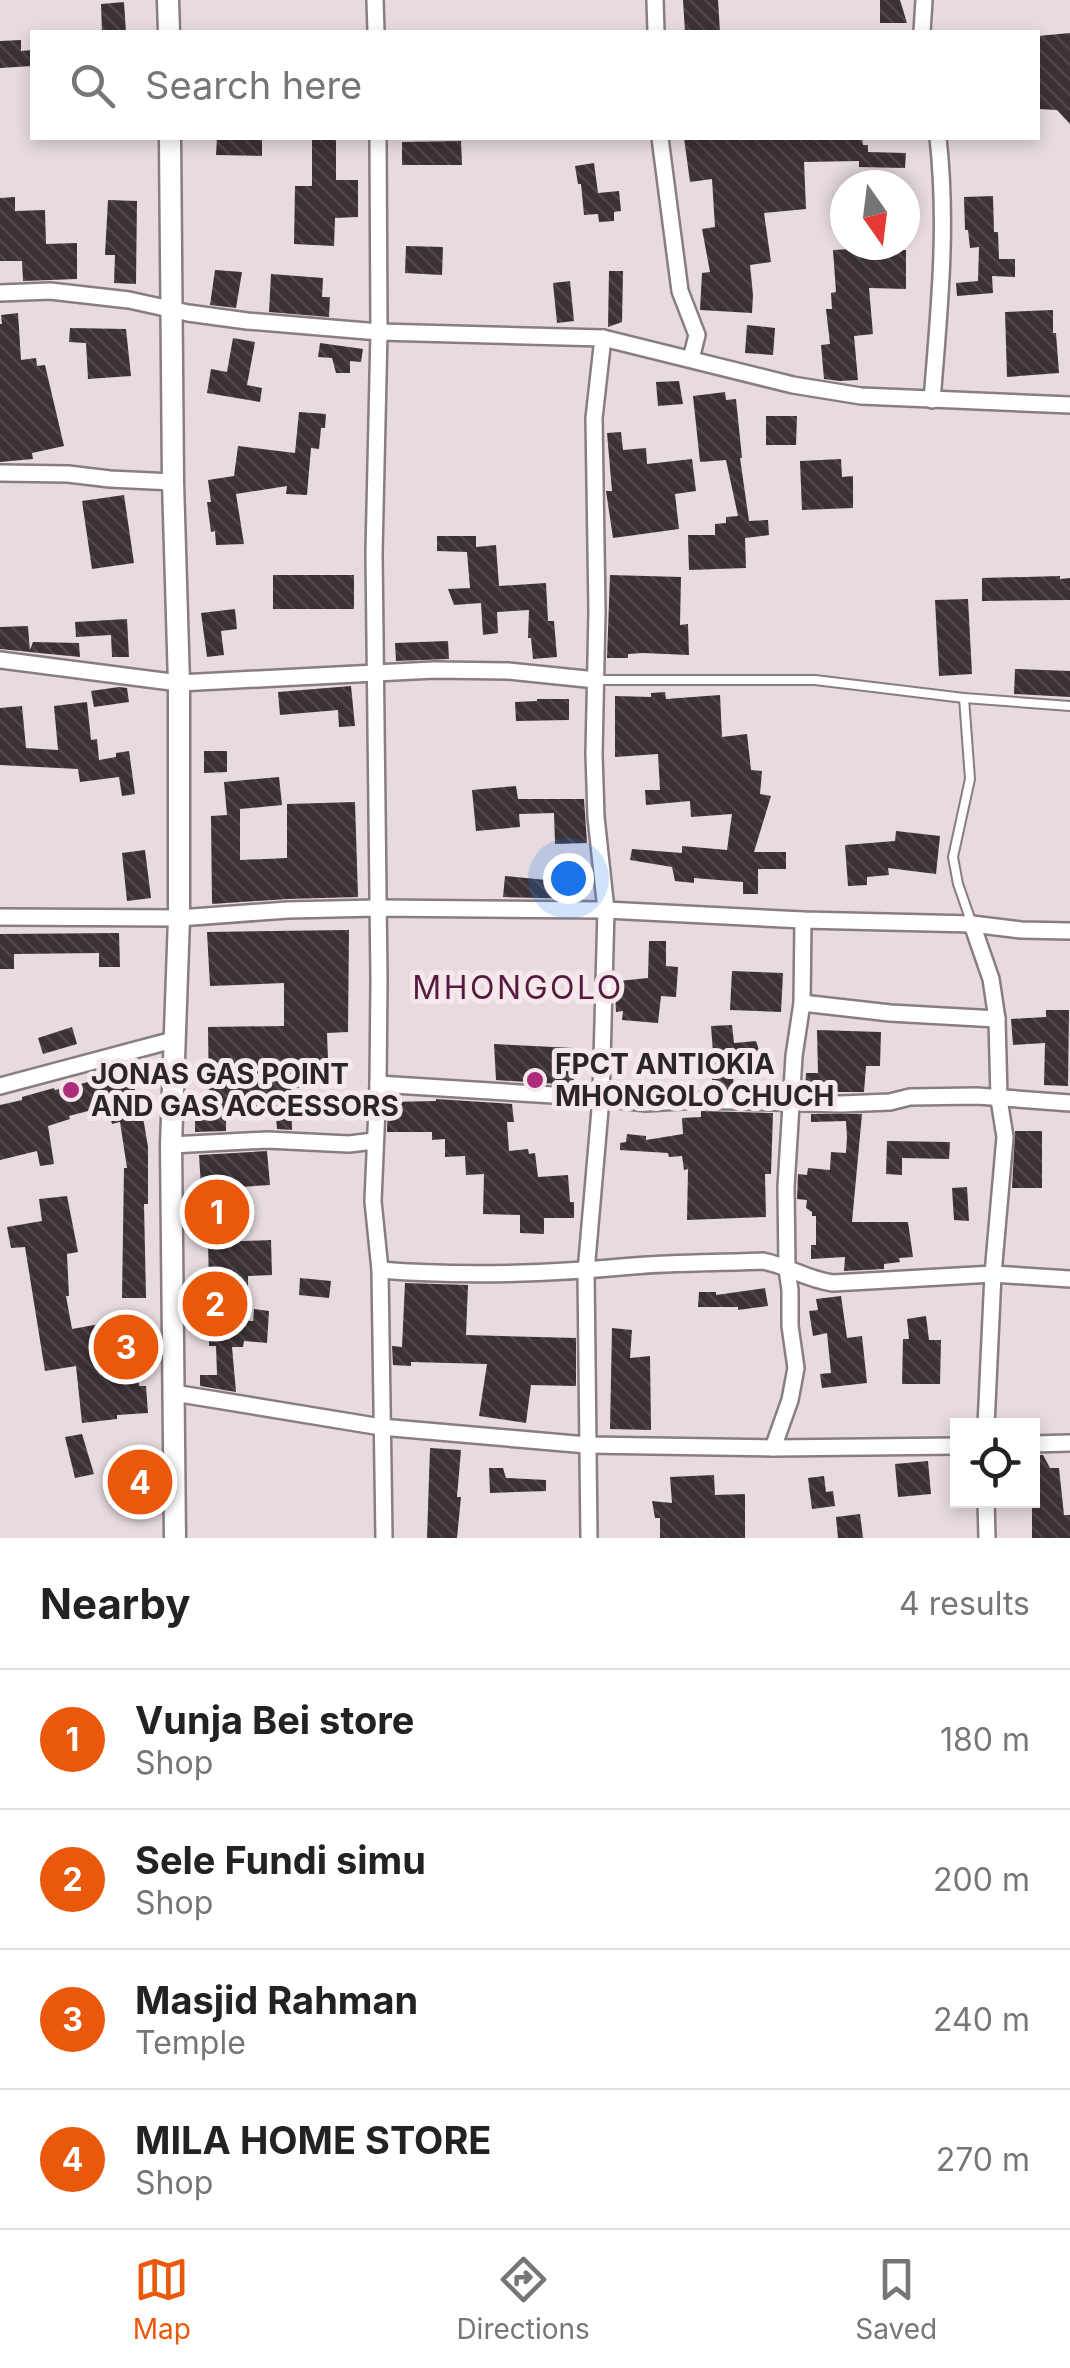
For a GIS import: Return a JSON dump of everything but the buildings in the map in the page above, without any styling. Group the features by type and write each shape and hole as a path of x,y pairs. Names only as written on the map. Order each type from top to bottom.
{"street":[{"path":"168,0 169,30"},
{"path":"376,0 376,30"},
{"path":"655,0 656,30"},
{"path":"922,30 924,0"},
{"path":"170,140 179,683 179,918 171,1145 176,1538"},
{"path":"378,140 380,332 374,553 378,1084 372,1201 383,1351 384,1538"},
{"path":"660,140 680,291 697,336 692,359"},
{"path":"932,400 943,266 938,140"},
{"path":"0,293 50,292 129,300 246,321 380,332 603,338 810,388 861,396 1070,406"},
{"path":"589,1538 586,1272 600,1098 606,910 596,818 594,418 603,338"},
{"path":"0,474 68,474 173,482"},
{"path":"0,660 179,683 434,670 508,670 596,680"},
{"path":"0,917 179,918 377,908 606,910 1070,931"},
{"path":"774,1448 796,1368 790,1326 786,1187 794,1056 802,1003 803,920"},
{"path":"972,924 991,980 1005,1137 986,1418"},
{"path":"802,1003 890,1014 997,1019"},
{"path":"0,1086 174,1040"},
{"path":"378,1084 646,1103 868,1103 910,1097 977,1096 1070,1103"},
{"path":"171,1145 267,1140 348,1144 374,1141"},
{"path":"380,1270 422,1274 586,1272 763,1261 812,1280 833,1283 993,1274 1070,1278"},
{"path":"174,1393 381,1427 587,1445 950,1446"},
{"path":"1040,1444 1070,1443"},
{"path":"986,1508 987,1538"}],"lane":[{"path":"596,680 815,680 1070,706"},
{"path":"964,698 970,779 954,857 958,884 972,924"}],"place":[{"name":"FPCT ANTIOKIA MHONGOLO CHUCH","path":"535,1080"},
{"name":"JONAS GAS POINT AND GAS ACCESSORS","path":"71,1090"},
{"name":"Vunja Bei store","path":"217,1212"},
{"name":"Sele Fundi simu","path":"215,1304"},
{"name":"Masjid Rahman","path":"126,1347"},
{"name":"MILA HOME STORE","path":"140,1482"}],"district":[{"name":"MHONGOLO","path":"518,988"}]}
